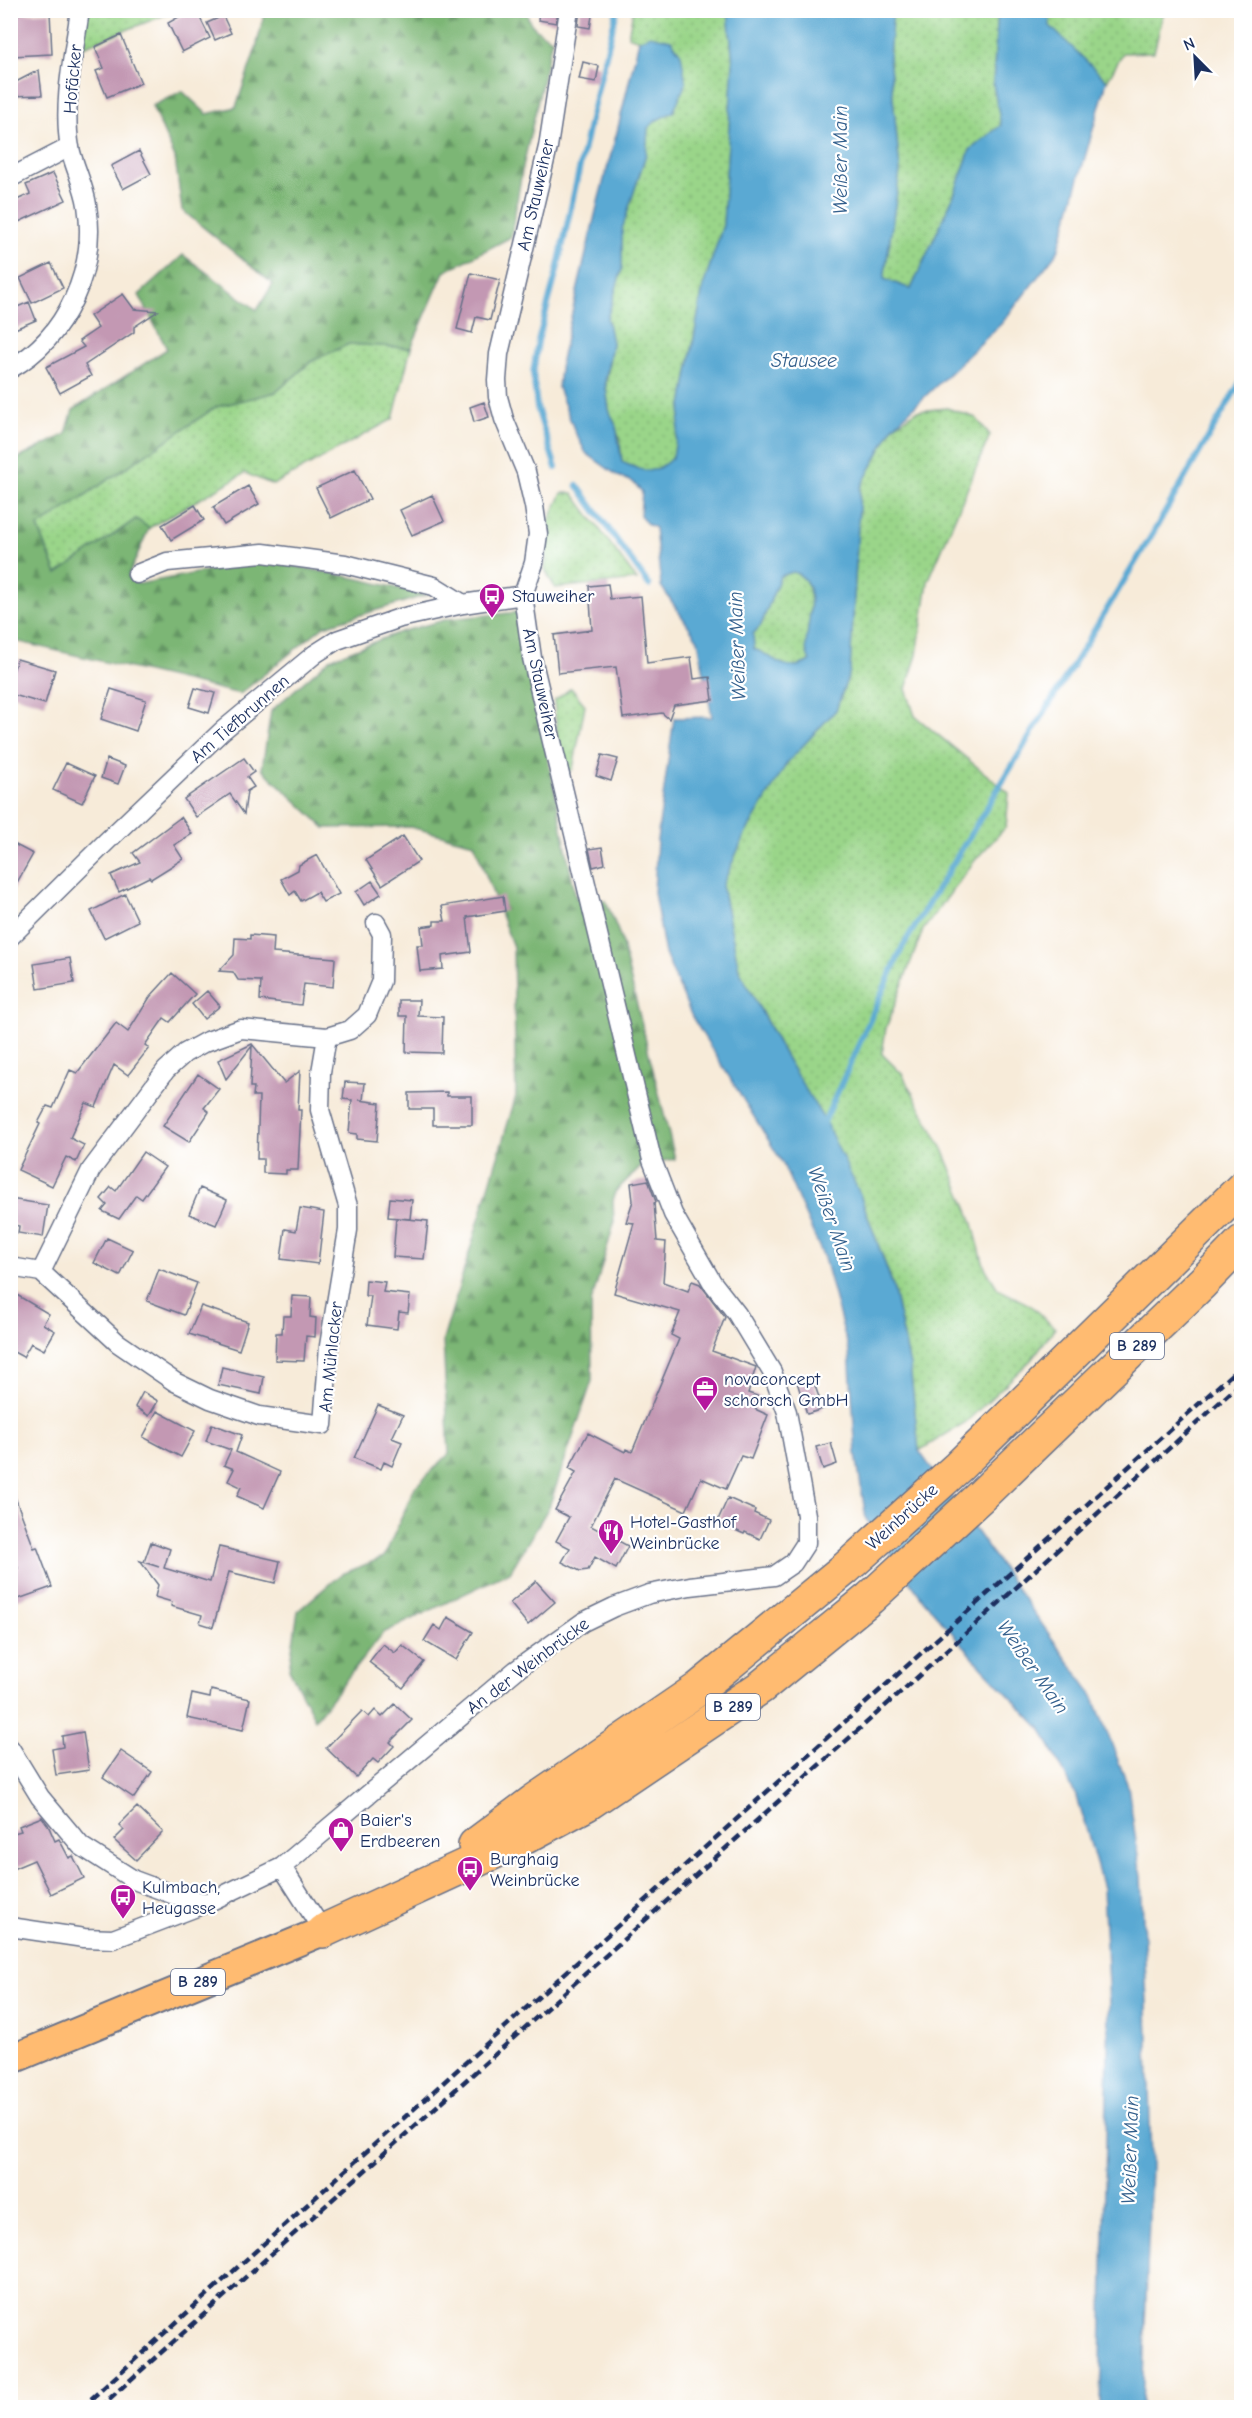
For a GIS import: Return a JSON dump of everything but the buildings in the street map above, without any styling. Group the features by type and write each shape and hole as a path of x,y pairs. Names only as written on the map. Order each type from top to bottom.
{"highway":[{"name":"Weinbrücke","path":"427,1882 534,1801 698,1689 846,1568 958,1467 1242,1188"},
{"name":"B 289","path":"323,1930 514,1843 596,1798 761,1687 870,1598 983,1494 1242,1242"}],"main road":[{"name":"B 289","path":"10,2060 323,1930"}],"street":[{"name":"Hofäcker","path":"10,369 43,346 67,313 81,287 90,231 87,203 70,147 68,101 80,10"},
{"name":"Am Stauweiher","path":"569,10 548,147 499,354 496,380 504,419 526,472 538,534 534,563 523,595 532,658 652,1160 673,1214"},
{"path":"10,178 70,147"},
{"path":"137,574 167,562 263,553 345,564 434,586 463,604"},
{"name":"Am Tiefbrunnen","path":"10,937 222,731 315,654 337,640 400,618 463,604 523,595"},
{"path":"10,1267 41,1272 91,1170 166,1070 185,1053 206,1042 241,1029 327,1037 350,1030 367,1015 381,981 382,934 376,923"},
{"name":"Am Mühlacker","path":"41,1272 118,1343 175,1382 210,1399 259,1416 323,1425 329,1346 348,1230 348,1206 320,1110 321,1072 327,1037"},
{"name":"An der Weinbrücke","path":"10,1927 84,1938 112,1939 207,1903 282,1867 516,1670 583,1622 649,1594 690,1586 774,1576 793,1563 806,1543 806,1515 787,1412 772,1372 737,1314 711,1282 673,1214"},
{"path":"10,1748 39,1797 81,1846 134,1880 177,1896 207,1903"},
{"path":"282,1867 323,1930"}],"green space":[{"path":"80,11 175,11 75,50"},
{"path":"265,11 527,11 532,24 552,39 522,171 511,237 444,272 411,348 349,344 312,361 276,392 216,407 38,527 57,574 136,519 149,528 128,577 139,584 264,560 427,595 324,626 240,694 11,640 11,462 66,434 73,410 167,349 139,295 183,255 257,310 273,284 182,210 175,158 152,106 182,91 207,114 236,107 256,48"},
{"path":"633,11 728,11 733,63 723,225 703,287 673,457 655,470 649,471 637,469 622,462 620,440 609,410 606,385 612,343 607,318 622,269 622,229 646,154 648,128 656,120 673,112 679,97 650,36 639,40 628,36"},
{"path":"893,11 998,11 993,84 1002,125 970,150 954,195 911,289 884,279 900,171 889,56"},
{"path":"1049,11 1164,11 1154,52 1123,53 1107,81 1049,26"},
{"path":"349,344 411,348 393,419 273,485 245,473 149,528 136,519 57,574 38,527 216,407 276,392 312,361"},
{"path":"947,408 976,418 990,435 928,582 917,655 906,689 915,716 1009,793 1006,827 976,859 923,930 886,1028 882,1054 902,1074 943,1149 972,1220 984,1266 998,1289 1030,1305 1055,1328 1031,1360 966,1422 919,1451 910,1366 893,1285 859,1192 739,970 722,886 744,836 787,762 836,710 850,671 860,488 893,427 917,411"},
{"path":"562,493 573,493 637,580 555,588 545,569 549,521"},
{"path":"793,572 803,578 811,598 808,638 810,661 794,666 781,663 754,649 753,634 761,625 780,576"},
{"path":"519,612 576,898 606,901 620,936 675,1159 642,1165 615,1192 614,1224 591,1303 592,1381 549,1507 510,1572 383,1633 315,1719 289,1669 298,1611 340,1575 384,1557 415,1487 449,1454 443,1340 516,1096 513,947 474,843 410,827 325,828 262,769 271,711 330,659 400,632 448,619"},
{"path":"571,688 585,705 573,769 567,773 559,751 554,701"}],"water":[{"name":"Stausee","path":"728,11 893,11 889,56 900,171 884,279 911,289 954,195 970,150 1001,125 993,84 998,11 1049,11 1050,26 1107,81 1058,251 1002,323 893,427 860,488 850,671 836,710 787,763 744,836 722,886 739,970 785,1056 825,1121 859,1192 893,1286 910,1366 919,1451 1093,1696 1128,1786 1141,1877 1151,2166 1142,2407 1100,2407 1109,2005 1103,1888 1078,1800 1042,1730 981,1666 921,1597 866,1519 856,1454 849,1351 824,1258 782,1162 692,1017 665,954 654,893 657,840 674,718 712,717 698,640 661,586 655,528 646,523 640,515 642,492 633,482 618,476 586,453 558,388 561,360 639,40 650,35 671,40 681,54 686,83 673,112 657,120 648,128 646,154 622,229 622,269 607,318 612,343 605,382 609,410 616,426 622,462 637,469 649,471 655,470 673,457 703,287 723,225 733,63","holes":["793,572 808,584 810,594 811,605 806,647 810,661 794,666 781,663 754,649 753,634 761,625 780,576"]}],"waterway":[{"path":"556,468 537,408 533,373 538,341 557,271 617,10"},
{"path":"821,1129 903,946 1153,533 1242,379"},
{"path":"577,485 649,585"}],"railway":[{"path":"81,2408 1242,1365"},
{"path":"99,2408 931,1665 1242,1382"}],"place":[{"name":"Stauweiher","path":"492,619"},
{"name":"novaconcept schorsch GmbH","path":"705,1412"},
{"name":"Hotel-Gasthof Weinbrücke","path":"611,1555"},
{"name":"Baier's Erdbeeren","path":"341,1853"},
{"name":"Burghaig Weinbrücke","path":"470,1892"},
{"name":"Kulmbach, Heugasse","path":"123,1920"}],"water label":[{"name":"Weißer Main","path":"840,160"},
{"name":"Weißer Main","path":"737,646"},
{"name":"Weißer Main","path":"832,1219"},
{"name":"Weißer Main","path":"1033,1667"},
{"name":"Weißer Main","path":"1130,2150"}]}
